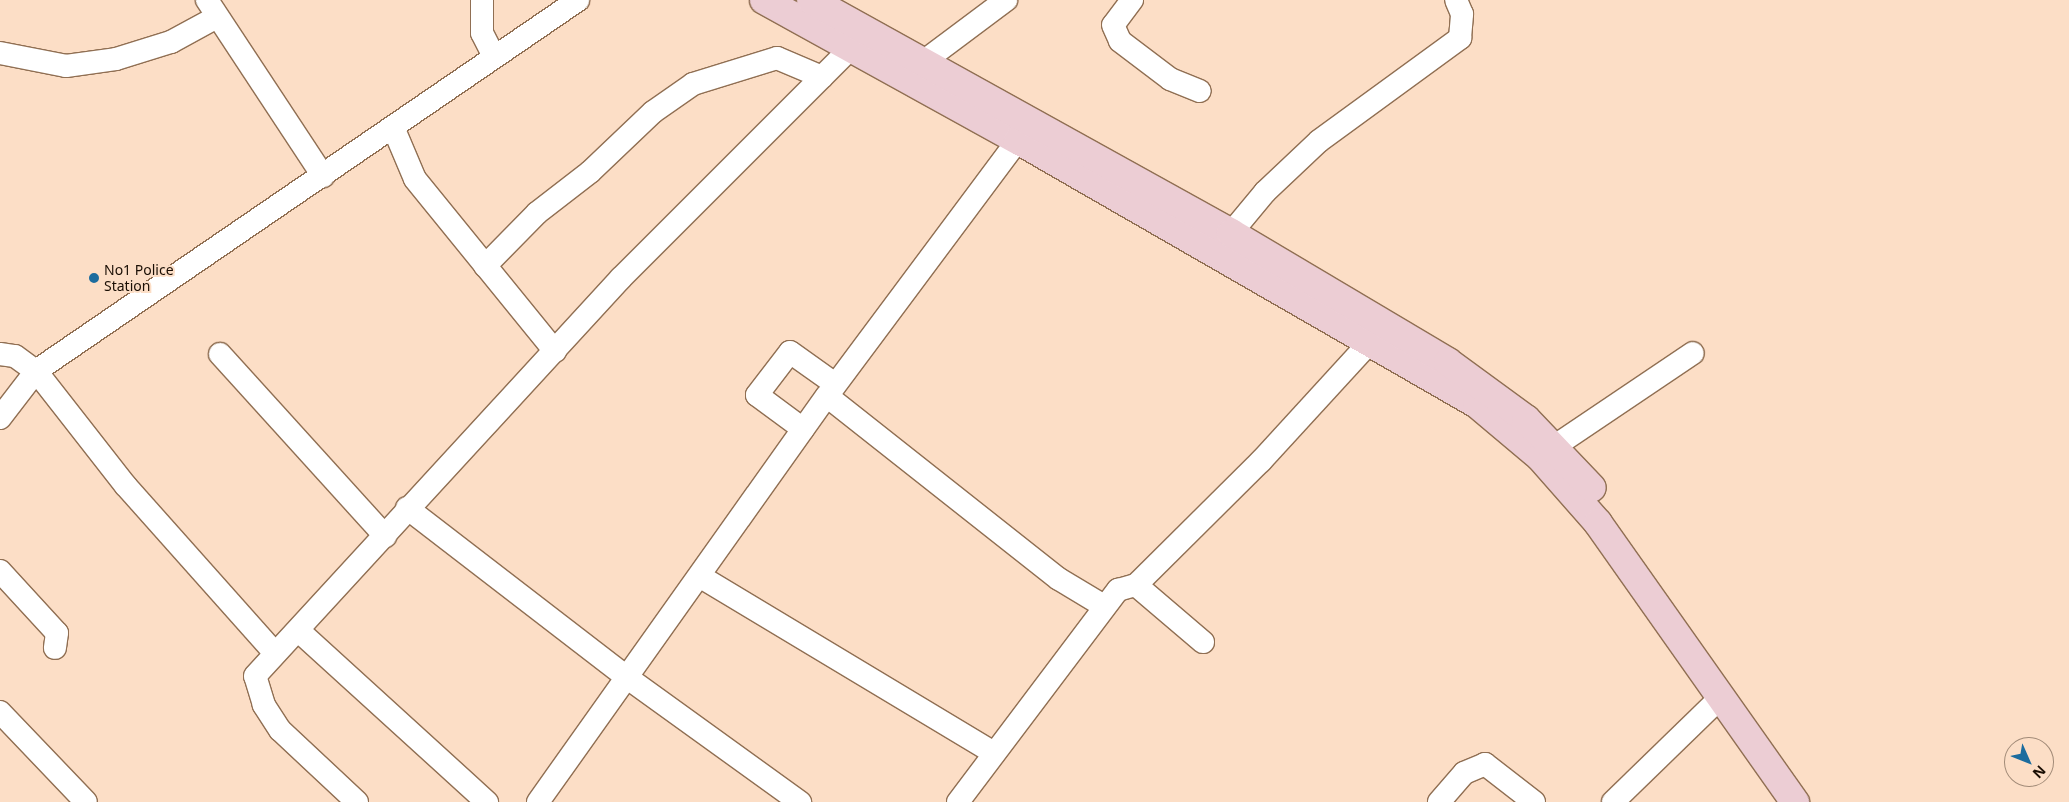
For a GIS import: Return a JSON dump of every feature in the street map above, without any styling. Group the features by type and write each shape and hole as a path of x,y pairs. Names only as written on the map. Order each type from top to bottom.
{"highway":[{"path":"764,0 849,50 1018,140 1371,341 1477,404 1540,457 1598,523 1795,802"},
{"path":"811,0 1231,233 1477,381 1555,446 1613,512 1816,802"}],"street":[{"path":"482,0 482,33 494,56"},
{"path":"0,418 36,371 578,0"},
{"path":"1132,0 1114,25 1120,41 1170,79 1200,91"},
{"path":"1231,233 1265,192 1319,141 1460,38 1462,14 1456,0"},
{"path":"923,62 990,4"},
{"path":"0,53 66,66 116,59 170,42 212,8 323,176"},
{"path":"357,802 280,730 264,705 255,676 274,652 300,632 385,536 407,508 555,351 849,50"},
{"path":"485,266 537,213 653,112 693,84 777,58 822,77"},
{"path":"393,127 415,178 555,351"},
{"path":"538,802 625,676 701,577 706,562 831,390 1018,140"},
{"path":"0,335 8,355 36,371 126,486 274,652"},
{"path":"958,802 1104,606 1118,590 1136,584 1261,461 1371,341"},
{"path":"803,429 757,395 790,352 853,412 1059,579 1104,606"},
{"path":"1555,446 1693,353"},
{"path":"220,354 385,536"},
{"path":"407,508 625,676 800,802"},
{"path":"0,572 57,633 55,648"},
{"path":"701,577 994,753"},
{"path":"1136,584 1203,642"},
{"path":"300,632 487,802"},
{"path":"1613,802 1721,697"},
{"path":"0,712 86,802"},
{"path":"1439,802 1464,773 1485,764 1534,802"}],"place":[{"name":"No1 Police Station","path":"94,278"}]}
